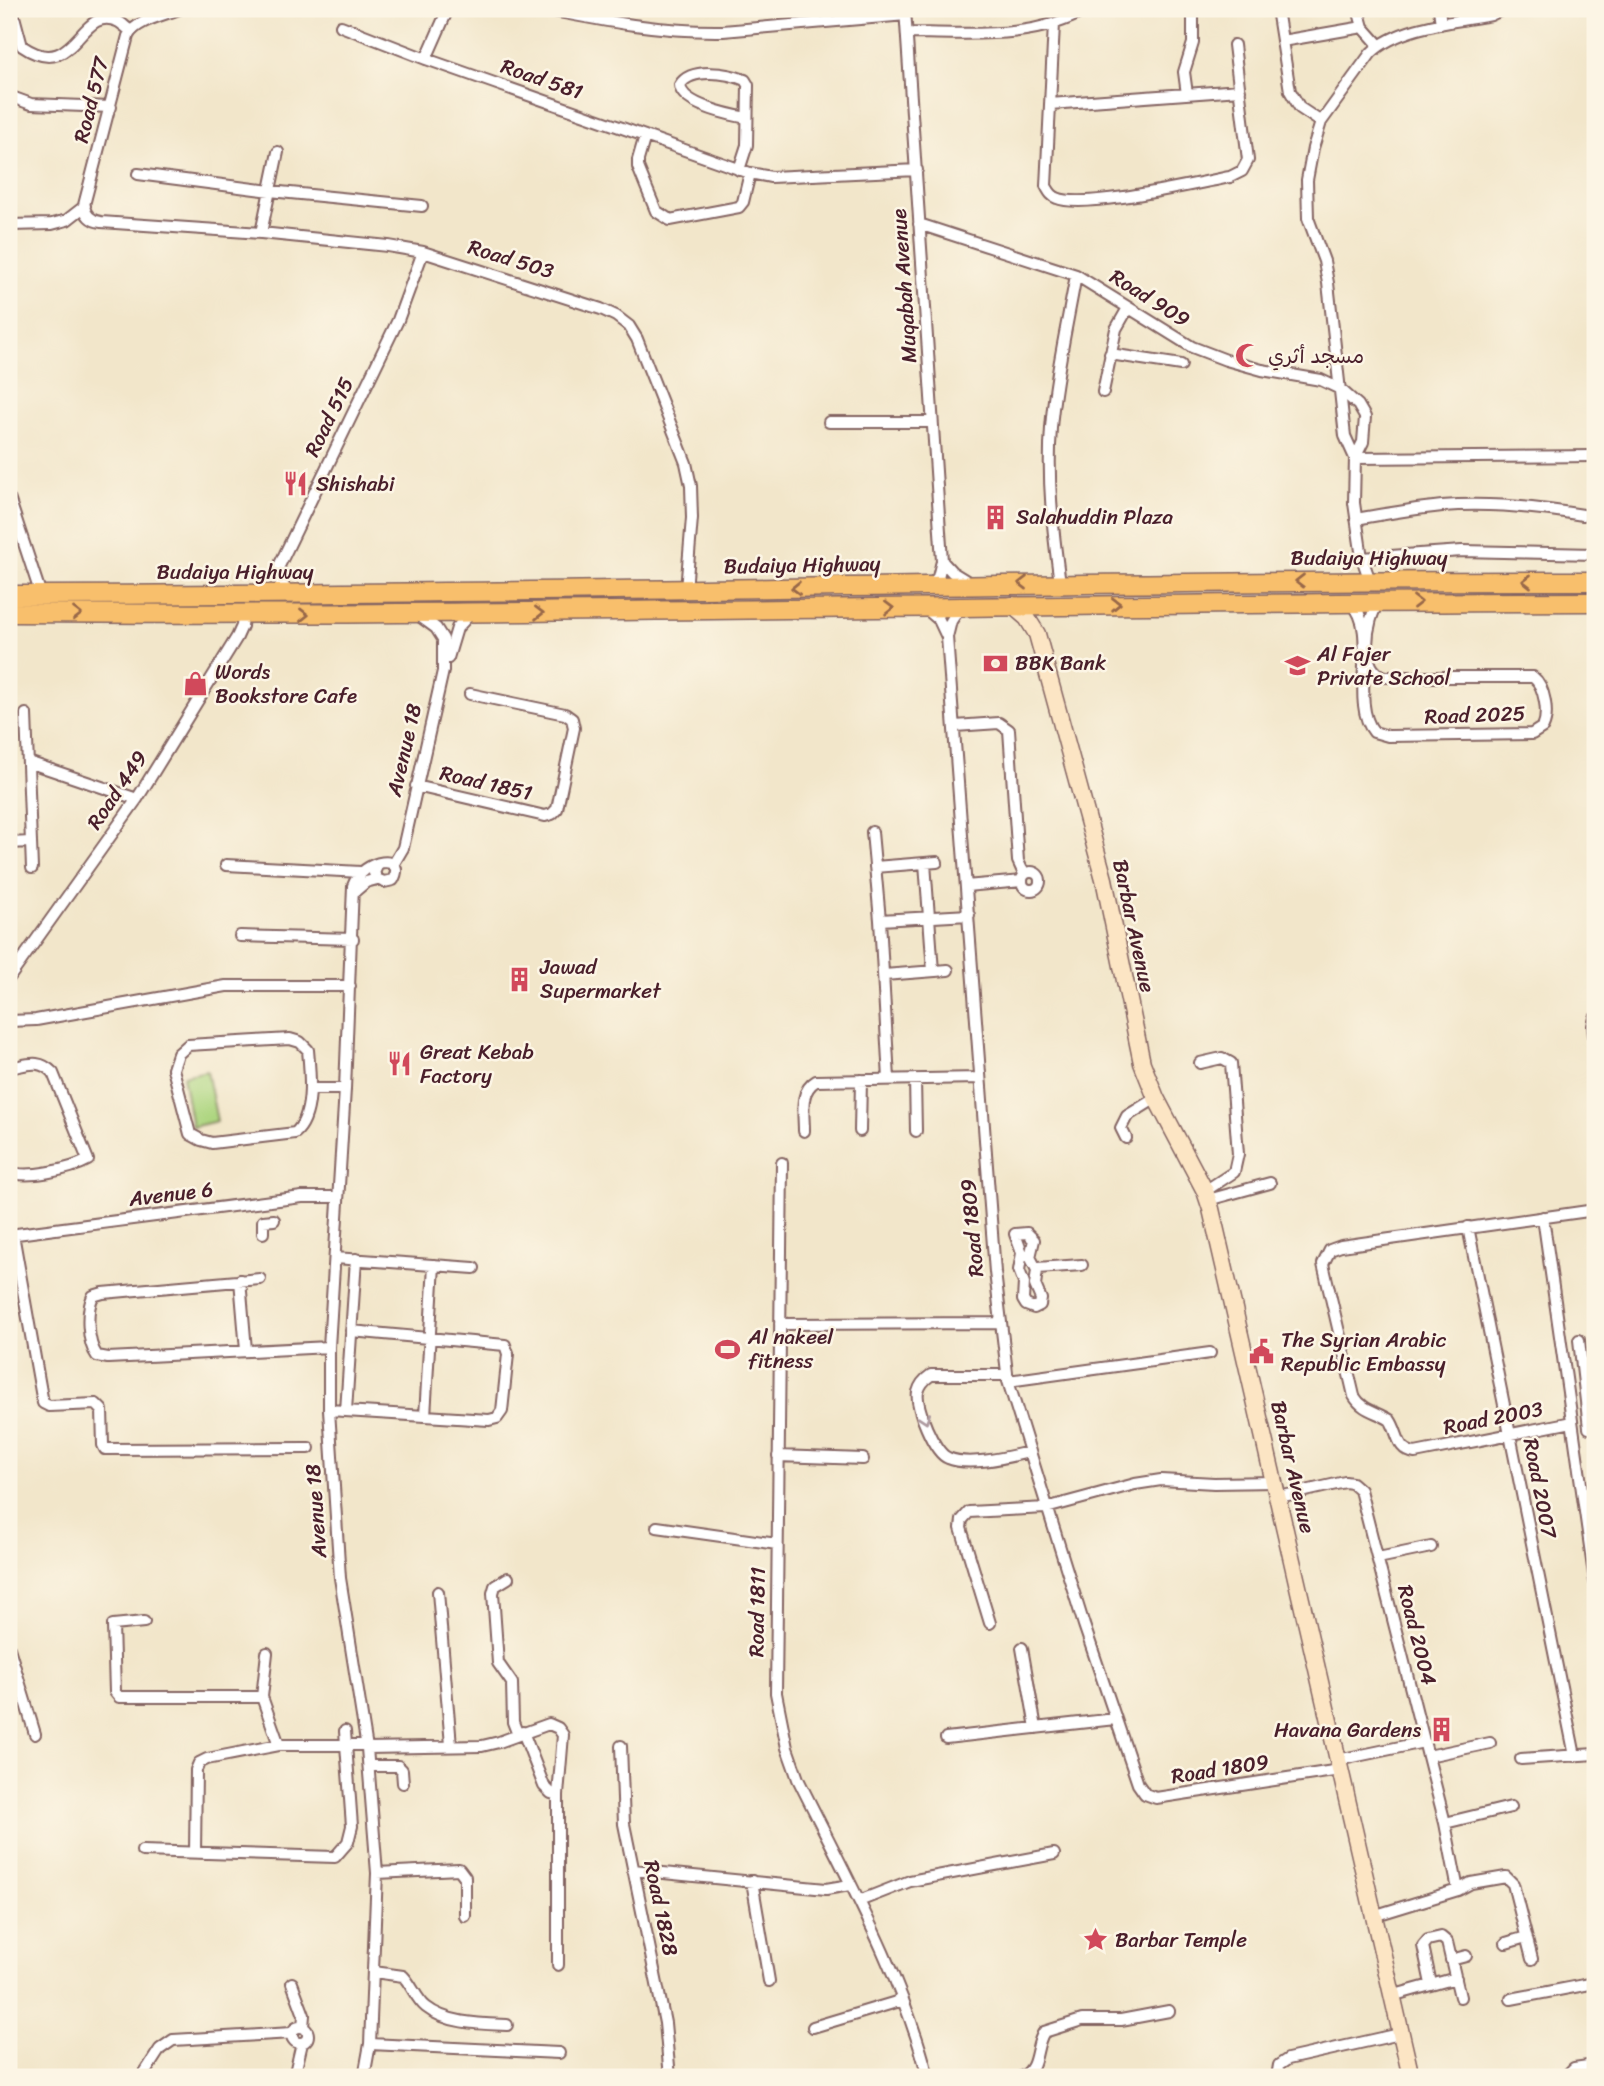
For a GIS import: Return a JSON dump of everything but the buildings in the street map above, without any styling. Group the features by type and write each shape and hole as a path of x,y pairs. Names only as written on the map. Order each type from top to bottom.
{"main road":[{"name":"Budaiya Highway","path":"9,595 290,595 1060,583 1595,581"},
{"path":"854,587 855,608"},
{"name":"Budaiya Highway","path":"9,613 418,615 1050,604 1595,602"}],"street":[{"path":"12,9 22,46 30,52 48,55 64,53 98,20 109,19 131,31 179,9"},
{"path":"426,59 449,9"},
{"path":"543,9 640,27 696,31 723,31 905,12"},
{"path":"907,33 1011,32 1054,24 1087,9"},
{"path":"1187,94 1184,72 1193,43 1193,9"},
{"path":"1277,9 1290,91 1294,100 1307,114 1321,122"},
{"path":"1358,9 1363,27 1379,45"},
{"path":"1439,9 1441,24"},
{"path":"1370,581 1362,558 1356,519 1355,458 1345,436 1327,272 1308,218 1310,162 1321,122 1379,45 1400,35 1491,15 1503,9"},
{"name":"Muqabah Avenue","path":"905,12 943,561"},
{"path":"1054,24 1046,186 1051,194 1059,199 1131,195 1230,177 1242,171 1248,160 1234,44"},
{"name":"Road 581","path":"341,26 426,59 745,172 771,177 917,170"},
{"path":"1282,41 1363,27"},
{"name":"Road 577","path":"85,206 125,44 131,31"},
{"path":"645,136 638,167 656,211 670,220 739,207 743,202 747,145 748,85 745,80 731,76 703,74 690,76 680,86 684,95 694,102 723,113 747,118"},
{"path":"1050,104 1240,90"},
{"path":"9,96 31,104 111,107"},
{"path":"261,233 278,152"},
{"path":"138,174 270,191 422,206"},
{"path":"9,225 52,224 67,220 85,206"},
{"name":"Road 503","path":"85,206 87,215 101,222 261,233 388,246 423,253 564,296 616,316 637,339 688,475 693,510 686,590"},
{"name":"Road 909","path":"919,224 1076,275 1192,347 1262,370 1321,380 1340,389 1358,405 1365,416 1363,442 1355,458"},
{"name":"Road 515","path":"290,595 280,581 279,566 398,320 423,253"},
{"path":"1060,583 1051,481 1051,429 1057,377 1076,275"},
{"path":"1103,392 1116,329 1128,308"},
{"path":"1110,354 1181,365"},
{"path":"829,422 932,422"},
{"path":"1355,458 1595,456"},
{"path":"9,498 41,595"},
{"path":"1356,519 1442,506 1477,504 1513,505 1583,515"},
{"path":"1362,558 1462,551 1595,554"},
{"path":"943,561 952,572 971,584"},
{"path":"931,585 941,572 943,561"},
{"name":"Road 2025","path":"1350,602 1359,611 1363,622 1364,692 1369,724 1374,732 1383,736 1532,734 1540,730 1545,723 1541,686 1536,679 1529,676 1387,677"},
{"path":"1379,602 1369,623 1369,661 1374,672 1387,677"},
{"path":"1037,634 1041,618 1050,604"},
{"name":"Barbar Avenue","path":"1012,605 1027,618 1037,634 1104,879 1139,1051 1156,1098 1206,1196 1277,1490 1411,2077"},
{"name":"Road 1809","path":"961,606 951,621 947,637 979,1078 1007,1271 1000,1323 1007,1378 1046,1508 1139,1788 1152,1797 1339,1765 1424,1742"},
{"path":"924,607 939,620 947,637"},
{"name":"Avenue 18","path":"385,863 401,854 443,671 457,628 470,614"},
{"name":"Road 449","path":"9,978 137,799 237,637 243,615"},
{"name":"Avenue 18","path":"418,615 436,628 443,639 443,671"},
{"path":"1364,692 1376,681 1387,677"},
{"name":"Road 1851","path":"416,786 545,816 557,809 575,728 572,719 565,714 470,694"},
{"path":"26,714 32,868"},
{"path":"955,726 999,723 1009,730 1018,861 1023,878 966,886"},
{"path":"28,762 137,799"},
{"path":"872,832 884,975 889,1079"},
{"path":"9,843 31,842"},
{"path":"875,867 937,862"},
{"path":"226,865 361,872 385,863"},
{"path":"385,863 396,874 393,880 384,883 377,879 374,873 385,863"},
{"path":"925,863 933,971"},
{"name":"Avenue 18","path":"361,872 353,886 353,939 329,1347 329,1410 340,1578 367,1747 377,1873 370,2044 364,2077"},
{"path":"353,894 361,885 377,879"},
{"path":"880,920 969,915"},
{"path":"240,936 353,939"},
{"path":"884,975 948,970"},
{"path":"9,1021 36,1020 226,986 350,986"},
{"path":"1595,1018 1595,1046"},
{"path":"290,1039 300,1042 308,1050 311,1089 304,1121 295,1133 212,1143 190,1134 173,1069 178,1054 188,1045 290,1039"},
{"path":"1200,1063 1222,1058 1231,1063 1238,1154 1238,1164 1234,1172 1206,1196"},
{"path":"9,1068 37,1064 45,1065 53,1073 88,1160 78,1166 27,1175 16,1176 9,1171"},
{"path":"804,1131 805,1093 809,1086 820,1080 979,1078"},
{"path":"915,1079 916,1130"},
{"path":"860,1131 861,1080"},
{"path":"311,1089 345,1089"},
{"path":"1125,1138 1121,1128 1127,1116 1156,1098"},
{"name":"Road 1811","path":"782,1163 776,1693 787,1748 798,1779 859,1901 903,2000 928,2077"},
{"path":"1206,1196 1270,1183"},
{"name":"Avenue 6","path":"11,1235 311,1196 338,1197"},
{"path":"260,1202 267,1225"},
{"path":"1468,1227 1595,1210"},
{"path":"1543,1217 1595,1582"},
{"name":"Road 2007","path":"1468,1227 1575,1756"},
{"name":"Road 2003","path":"1468,1227 1335,1247 1327,1254 1324,1270 1353,1396 1366,1410 1390,1420 1402,1448 1408,1452 1421,1452 1572,1422"},
{"path":"1003,1235 1027,1233 1033,1237 1026,1255 1007,1271 1029,1285 1037,1268"},
{"path":"1015,1234 1026,1255 1037,1268"},
{"path":"11,1235 43,1404 100,1406 105,1449 309,1448"},
{"path":"335,1258 474,1268"},
{"path":"346,1411 356,1259"},
{"path":"1037,1268 1082,1264"},
{"path":"425,1416 434,1265"},
{"path":"260,1279 93,1296 89,1306 92,1348 97,1356 108,1358 329,1347"},
{"path":"240,1280 246,1350"},
{"path":"779,1324 1000,1323"},
{"path":"329,1410 489,1420 497,1418 502,1411 508,1354 507,1347 502,1343 351,1331"},
{"path":"1579,1340 1589,1428 1595,1427"},
{"path":"1028,1452 992,1460 960,1461 948,1458 934,1445 918,1400 919,1388 931,1375 1007,1378 1210,1353"},
{"path":"778,1456 863,1459"},
{"path":"990,1623 961,1528 961,1520 966,1514 973,1511 1046,1508 1148,1481 1174,1479 1277,1490"},
{"name":"Road 2004","path":"1277,1490 1345,1482 1352,1483 1360,1490 1444,1823 1458,1890"},
{"path":"657,1527 777,1544"},
{"path":"1378,1558 1431,1546"},
{"path":"508,1578 495,1586 493,1593 498,1663 512,1683 513,1722 521,1733 544,1786 558,1795"},
{"path":"438,1592 451,1745"},
{"path":"144,1622 113,1625 115,1692 119,1697 262,1697"},
{"path":"9,1648 35,1734"},
{"path":"1022,1648 1035,1728"},
{"path":"267,1653 262,1697 279,1745"},
{"path":"946,1738 1115,1719"},
{"path":"195,1853 196,1770 199,1763 207,1759 279,1745 491,1745 549,1724 561,1731 564,1740 558,1795 558,1965"},
{"path":"142,1851 335,1857 348,1842 352,1826 345,1731"},
{"path":"1427,1756 1490,1743"},
{"name":"Road 1828","path":"621,1746 624,1824 665,2023 670,2077"},
{"path":"1521,1759 1595,1755"},
{"path":"369,1766 398,1766 402,1770 403,1783"},
{"path":"1444,1823 1511,1807"},
{"path":"859,1901 910,1881 967,1868 1054,1854"},
{"path":"377,1873 459,1869 465,1877 465,1916"},
{"path":"634,1870 826,1889 850,1885"},
{"path":"1373,1916 1476,1882 1503,1876 1509,1879 1532,1959"},
{"path":"752,1881 769,1981"},
{"path":"1506,1943 1526,1937"},
{"path":"1432,1984 1424,1943 1443,1938 1447,1942 1460,1997"},
{"path":"1451,1960 1465,1956"},
{"path":"374,1972 403,1976 419,2000 440,2015 478,2024 508,2025"},
{"path":"1391,1996 1456,1978"},
{"path":"292,1983 304,2015 303,2027 309,2034 307,2040 302,2043 294,2077"},
{"path":"1511,1999 1595,1983"},
{"path":"813,2026 903,2000"},
{"path":"1021,2077 1026,2076 1033,2066 1044,2032 1082,2020 1121,2020 1169,2011"},
{"path":"302,2043 295,2041 292,2034 295,2028 303,2027"},
{"path":"142,2077 160,2049 173,2040 292,2034"},
{"path":"1277,2077 1279,2065 1288,2059 1400,2034"},
{"path":"370,2044 559,2053"},
{"path":"1565,2077 1574,2068 1595,2065"}],"green space":[{"path":"207,1071 217,1121 192,1127 183,1076"}],"place":[{"name":"مسجد أثري","path":"1248,356"},
{"name":"Shishabi","path":"296,484"},
{"name":"Salahuddin Plaza","path":"996,517"},
{"name":"BBK Bank","path":"995,663"},
{"name":"Al Fajer Private School","path":"1297,666"},
{"name":"Words Bookstore Cafe","path":"195,684"},
{"name":"Jawad Supermarket","path":"520,979"},
{"name":"Great Kebab Factory","path":"400,1064"},
{"name":"Al nakeel fitness","path":"728,1349"},
{"name":"The Syrian Arabic Republic Embassy","path":"1261,1352"},
{"name":"Havana Gardens","path":"1441,1730"},
{"name":"Barbar Temple","path":"1095,1940"}]}
